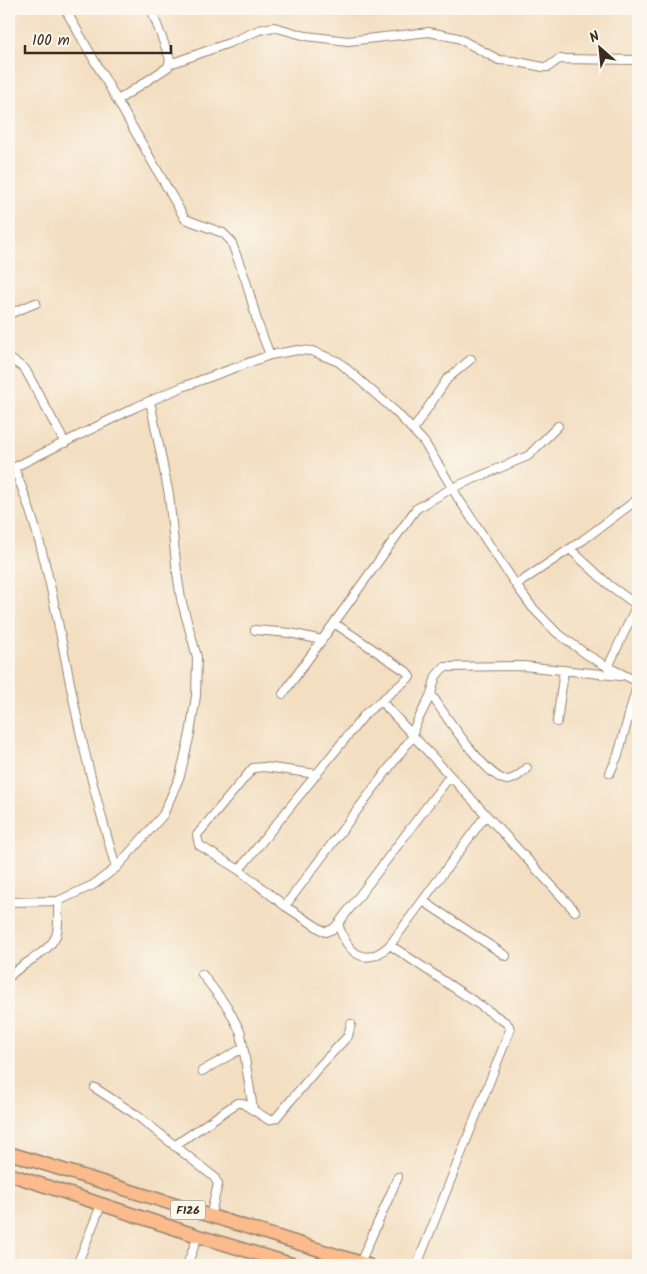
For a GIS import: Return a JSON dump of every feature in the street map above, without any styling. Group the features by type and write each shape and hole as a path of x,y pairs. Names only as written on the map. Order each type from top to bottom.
{"main road":[{"name":"F126","path":"9,1153 364,1264"},
{"name":"F126","path":"9,1174 198,1236 295,1265"}],"street":[{"path":"65,9 186,219 223,233 231,241 270,355"},
{"path":"151,9 170,59 170,64"},
{"path":"118,100 170,64 229,43 258,30 274,28 306,36 348,41 429,32 442,33 458,38 500,60 543,67 548,67 560,60 638,60"},
{"path":"9,314 36,303"},
{"path":"116,868 82,740 44,555 26,497 11,469 150,401 182,387 270,355 298,350 312,351 339,362 396,412 424,442 452,488 532,607 556,632 586,654 638,682 618,755 610,773"},
{"path":"9,358 25,368 65,442"},
{"path":"413,430 447,379 471,359"},
{"path":"9,902 58,901 93,885 116,868 163,815 180,776 188,742 198,677 198,657 181,599 169,495 150,401"},
{"path":"284,694 416,509 452,488 528,456 558,426"},
{"path":"516,585 570,549 638,499"},
{"path":"570,549 609,585 638,606 608,667"},
{"path":"239,870 366,713 408,680 409,675 334,623"},
{"path":"255,630 290,632 322,640"},
{"path":"285,906 413,736 414,728 431,694 436,676 444,667 523,666 627,677"},
{"path":"556,722 564,670"},
{"path":"431,694 455,731 496,777 508,780 516,778 528,768"},
{"path":"381,702 574,910"},
{"path":"317,774 264,767 253,768 197,835 199,845 239,870 285,906 322,931 330,931 338,924 450,776"},
{"path":"338,924 345,942 353,952 362,956 371,956 382,952 390,945 486,815"},
{"path":"9,977 14,971 49,947 55,940 58,933 58,901"},
{"path":"423,901 506,956"},
{"path":"390,945 505,1022 510,1030 417,1265"},
{"path":"202,974 233,1016 241,1033 253,1109"},
{"path":"174,1146 232,1105 242,1103 269,1120 276,1118 317,1069 348,1036 351,1024"},
{"path":"202,1071 243,1048"},
{"path":"95,1088 134,1114 216,1180 218,1184 210,1217"},
{"path":"364,1264 398,1177"},
{"path":"77,1265 101,1205"},
{"path":"187,1265 198,1236"}]}
